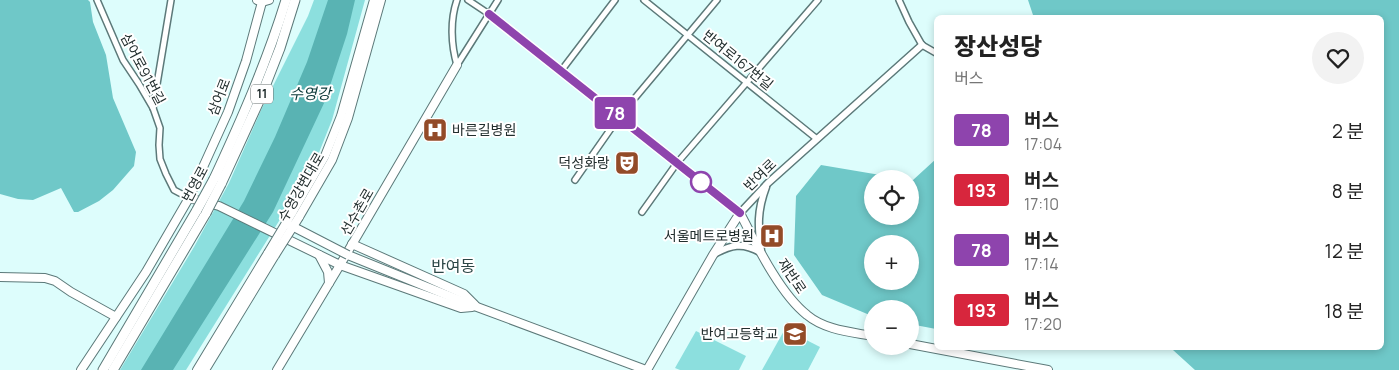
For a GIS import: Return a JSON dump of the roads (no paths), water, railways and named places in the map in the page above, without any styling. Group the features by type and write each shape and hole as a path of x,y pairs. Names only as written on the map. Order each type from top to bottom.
{"highway":[{"name":"번영로","path":"218,182 275,35 286,0"},
{"name":"번영로","path":"103,370 218,182 260,99 280,48 295,0"},
{"name":"번영로","path":"113,370 201,211"}],"main road":[{"name":"수영강변대로","path":"295,215 325,156 341,116 374,0"},
{"name":"수영강변대로","path":"205,370 295,215 332,160 348,118 381,0"},
{"name":"삼어로","path":"81,370 146,272 189,198 228,112 246,61 263,1"},
{"name":"선수촌로","path":"277,370 457,65"},
{"path":"189,198 219,206 340,265 461,308 477,307"},
{"name":"재반로","path":"740,213 761,252 791,300 808,316 835,329 864,334"},
{"name":"반여로","path":"646,370 713,255 740,213"},
{"path":"289,225 348,255 468,304 646,370"},
{"path":"352,244 464,294 477,307"},
{"name":"수영강변대로","path":"197,370 272,254"},
{"path":"319,254 328,272 329,283"},
{"path":"0,277 45,278 55,281 116,317"},
{"path":"919,346 934,349"},
{"path":"942,350 1048,370"}],"street":[{"name":"삼어로91번길","path":"97,0 123,60 153,108 160,128 159,145 162,166 174,190 189,198"},
{"path":"153,108 170,0"},
{"path":"457,0 452,33 453,52 457,65"},
{"path":"468,0 489,14 740,213"},
{"name":"선수촌로","path":"457,65 498,0"},
{"path":"561,71 615,0"},
{"name":"반여로167번길","path":"644,0 817,139"},
{"path":"575,180 619,117 717,0"},
{"path":"642,212 677,162 818,0"},
{"path":"899,0 922,45 934,52"},
{"name":"반여로","path":"740,213 768,183 922,45"},
{"path":"761,252 757,224 760,205 768,183"},
{"path":"713,255 727,247 748,246 761,252"}],"water":[{"name":"수영강","path":"328,0 355,0 347,34 325,101 273,212 173,370 141,370 244,201 275,137 307,62"}],"place":[{"name":"바른길병원","path":"435,130"},
{"name":"덕성화랑","path":"627,163"},
{"name":"서울메트로병원","path":"772,236"},
{"name":"반여고등학교","path":"795,334"}],"district":[{"name":"반여동","path":"453,266"}]}
